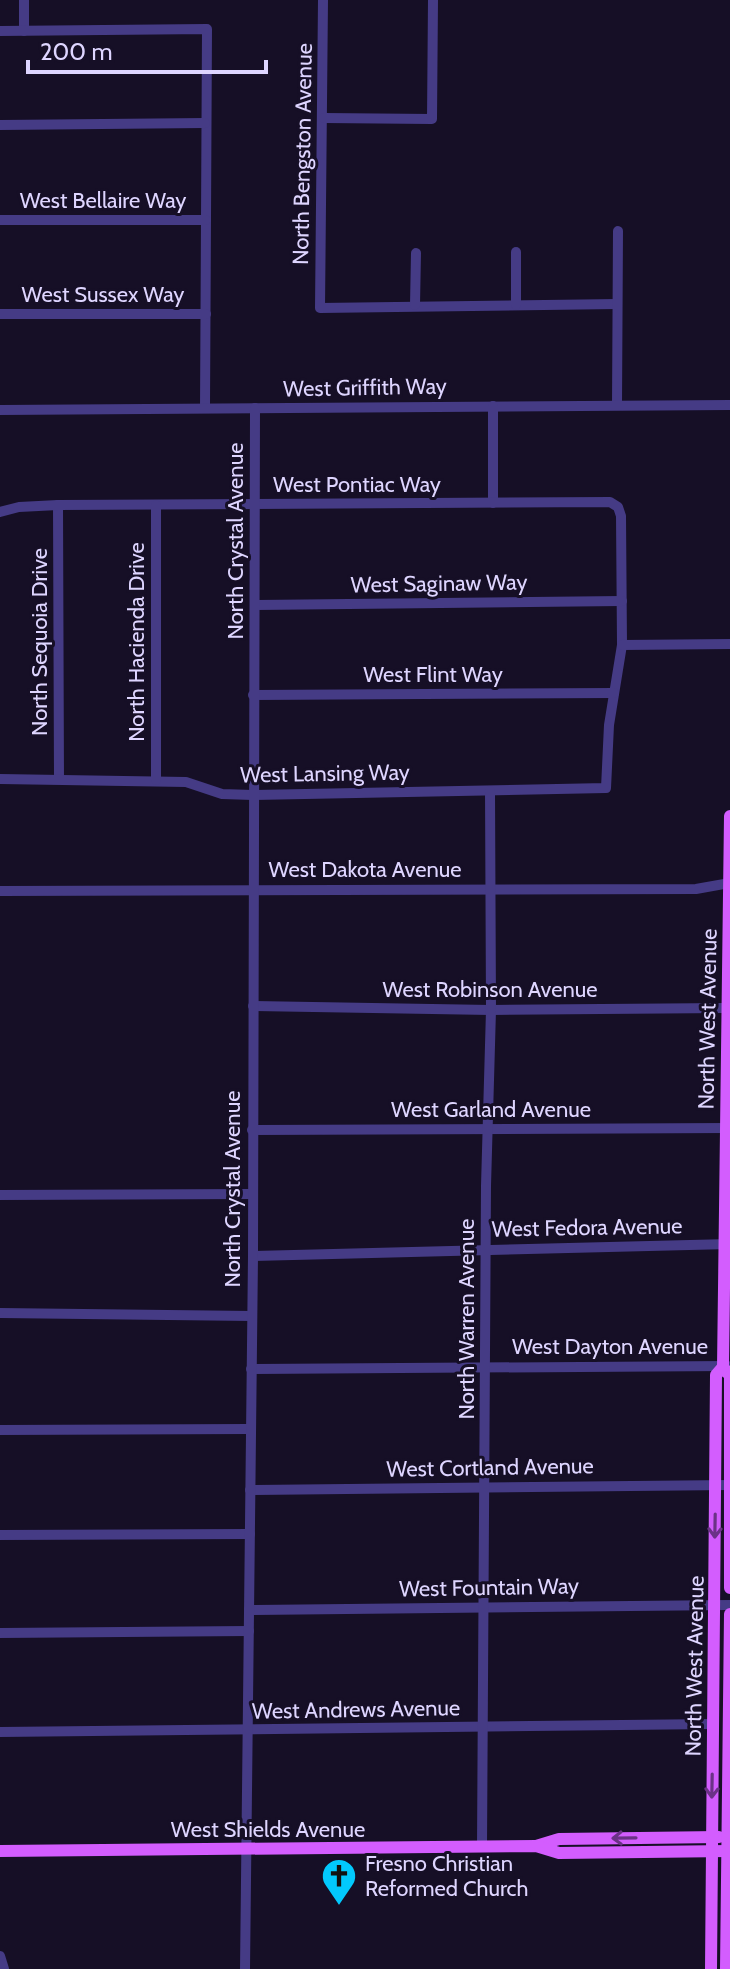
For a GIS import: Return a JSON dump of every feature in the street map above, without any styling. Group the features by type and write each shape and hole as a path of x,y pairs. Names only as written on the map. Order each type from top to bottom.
{"main road":[{"name":"North West Avenue","path":"730,816 726,1008 726,1366 716,1375 730,1588"},
{"name":"North West Avenue","path":"711,1969 715,1605 725,1485"},
{"name":"North West Avenue","path":"726,1969 730,1614"},
{"name":"West Shields Avenue","path":"0,1851 536,1846 559,1839 729,1837"},
{"name":"West Shields Avenue","path":"536,1846 559,1853 729,1851"}],"street":[{"path":"24,0 24,31"},
{"name":"North Bengston Avenue","path":"323,0 320,308 415,305"},
{"path":"324,118 432,119 433,0"},
{"path":"0,31 207,29 205,408"},
{"path":"0,125 205,123"},
{"name":"West Bellaire Way","path":"0,220 206,220"},
{"path":"617,405 618,231"},
{"path":"516,252 516,305"},
{"path":"416,253 415,305 617,304"},
{"name":"West Sussex Way","path":"0,314 206,314"},
{"name":"West Griffith Way","path":"0,410 730,405"},
{"path":"493,406 493,503"},
{"name":"North Crystal Avenue","path":"245,1969 253,1256 255,408"},
{"name":"West Pontiac Way","path":"0,512 19,507 58,505 606,501 618,507 622,523 622,601"},
{"name":"North Sequoia Drive","path":"58,505 59,779"},
{"name":"North Hacienda Drive","path":"156,505 156,780"},
{"path":"614,693 622,645 622,601"},
{"name":"West Saginaw Way","path":"256,605 622,601"},
{"path":"622,645 730,644"},
{"name":"West Lansing Way","path":"0,779 156,780 186,782 222,794 253,795 606,788 614,693"},
{"name":"West Flint Way","path":"253,695 614,693"},
{"name":"North Warren Avenue","path":"482,1847 481,1607 486,1129 491,1010 490,791"},
{"name":"West Dakota Avenue","path":"0,891 696,889 729,883"},
{"name":"West Robinson Avenue","path":"253,1006 491,1010 726,1008"},
{"name":"West Garland Avenue","path":"252,1130 728,1128"},
{"path":"0,1195 252,1194"},
{"name":"West Fedora Avenue","path":"253,1256 727,1244"},
{"path":"0,1313 252,1316"},
{"name":"West Dayton Avenue","path":"251,1369 726,1366"},
{"path":"0,1430 249,1429"},
{"name":"West Cortland Avenue","path":"250,1490 725,1485"},
{"path":"0,1535 250,1534"},
{"name":"West Fountain Way","path":"249,1610 730,1605"},
{"path":"0,1633 249,1631"},
{"name":"West Andrews Avenue","path":"0,1732 713,1724"},
{"path":"0,1956 4,1969"}],"place":[{"name":"Fresno Christian Reformed Church","path":"339,1907"}]}
